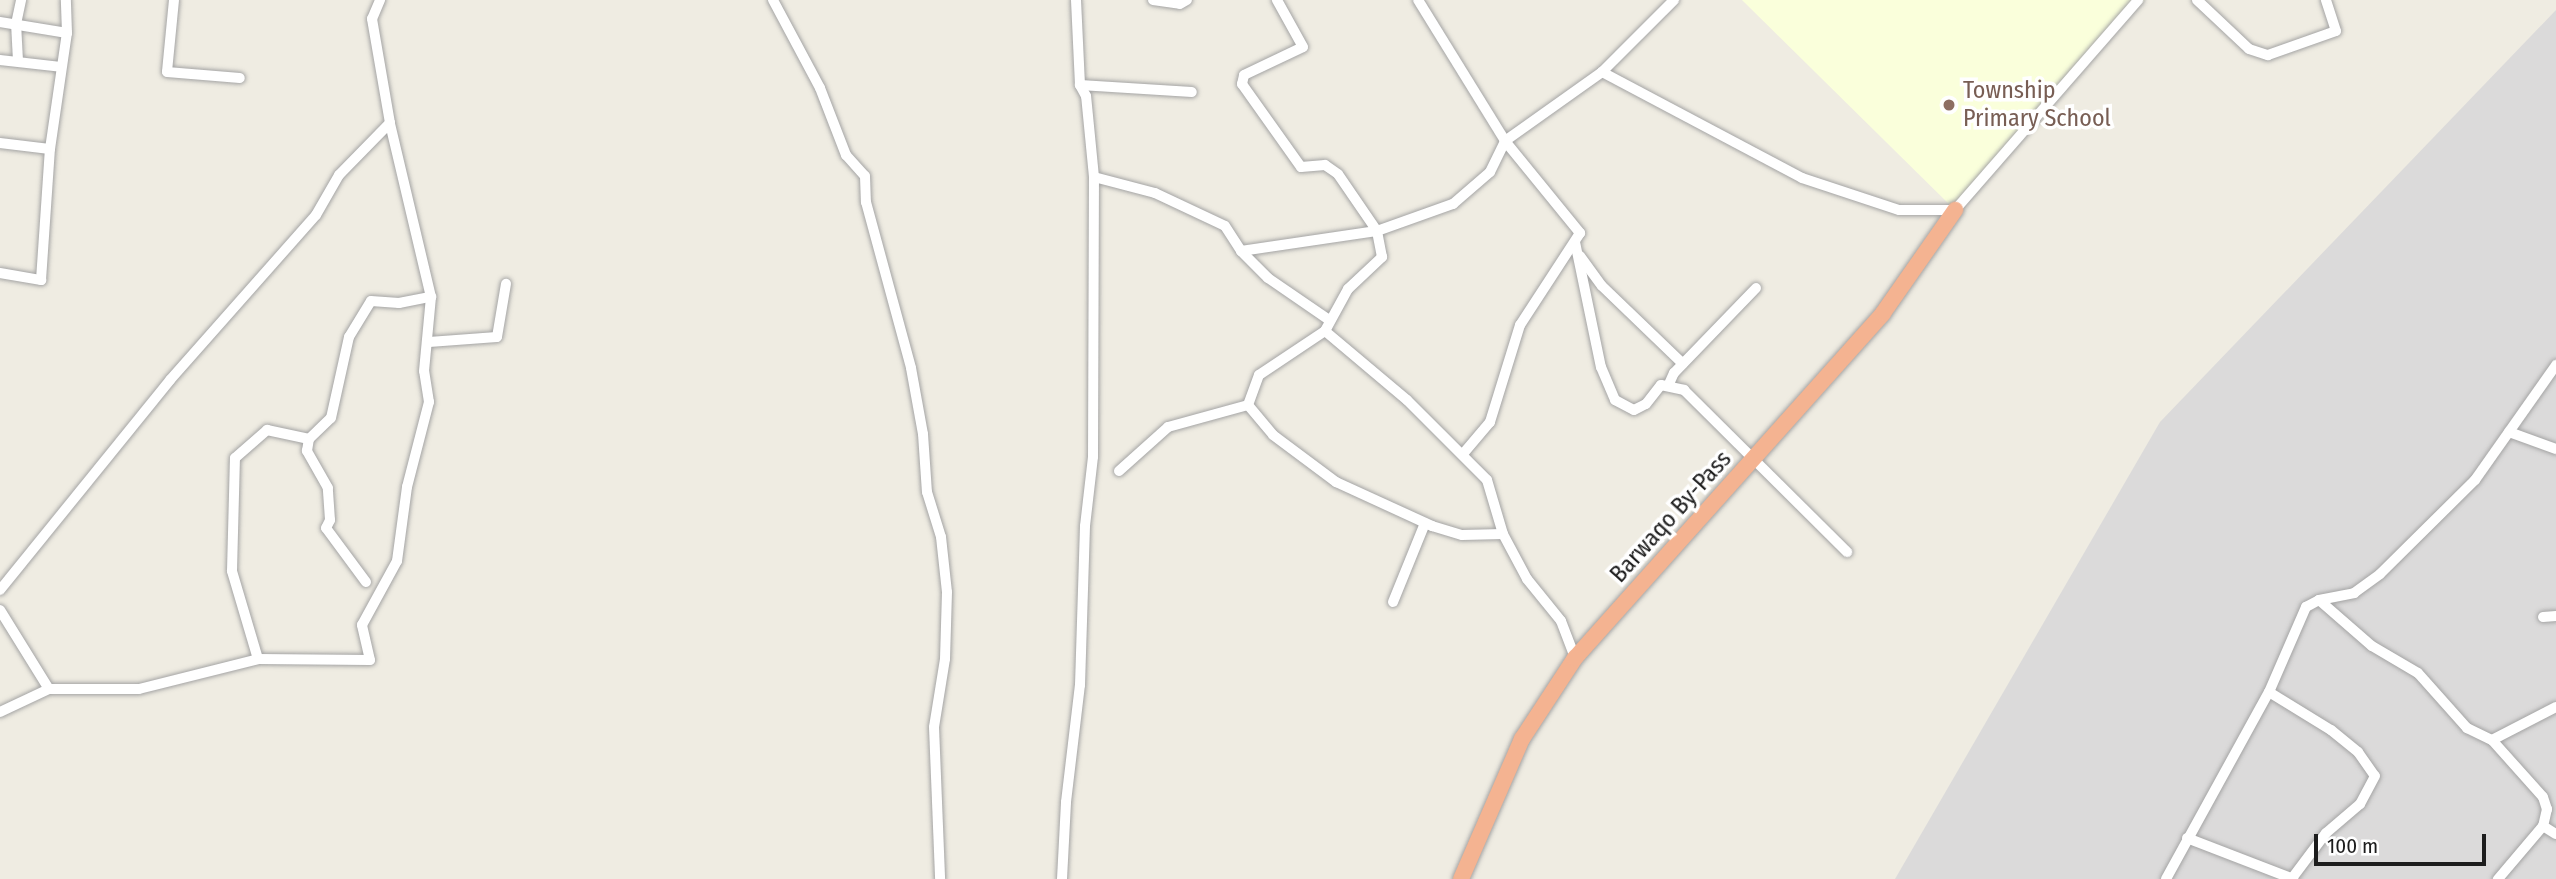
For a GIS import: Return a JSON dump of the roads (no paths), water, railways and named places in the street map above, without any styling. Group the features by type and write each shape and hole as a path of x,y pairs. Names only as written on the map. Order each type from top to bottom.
{"highway":[{"name":"Barwaqo By-Pass","path":"1461,879 1521,739 1576,658 1883,313 1955,210"}],"street":[{"path":"18,61 16,24 21,0"},
{"path":"0,273 41,280 50,149 67,33 66,0"},
{"path":"174,0 167,72 240,78"},
{"path":"0,712 49,688 139,688 258,659 370,660 362,625 397,561 407,487 429,402 424,371 429,342 431,297 390,122 372,19 380,0"},
{"path":"773,0 820,88 846,155 864,176 866,202 911,368 923,433 927,492 941,537 947,592 945,659 934,727 940,879"},
{"path":"1062,879 1066,802 1080,684 1084,526 1093,457 1094,177 1086,96 1080,85 1076,0"},
{"path":"1153,0 1180,4 1188,0"},
{"path":"1248,405 1259,375 1325,331 1329,320 1357,278 1382,257 1377,231 1338,174 1325,165 1301,167 1242,84 1244,75 1303,47 1277,0"},
{"path":"1418,0 1506,141 1580,233 1576,248 1520,325 1490,422 1463,454"},
{"path":"1241,251 1377,231 1453,204 1490,172 1506,141 1602,72 1674,0"},
{"path":"1602,72 1802,178 1899,210 1955,210 2138,0"},
{"path":"2201,2 2249,50 2268,55 2336,31 2326,0"},
{"path":"0,22 67,33"},
{"path":"0,60 61,67"},
{"path":"1080,85 1192,93"},
{"path":"0,590 170,380 316,215 339,174 390,122"},
{"path":"0,143 50,149"},
{"path":"1094,177 1155,193 1226,226 1241,251 1300,304 1329,320"},
{"path":"1576,248 1602,286 1683,364"},
{"path":"1576,248 1601,367 1615,400 1634,411 1646,404 1661,385 1669,384 1684,390 1847,552"},
{"path":"429,342 497,337 506,284"},
{"path":"1669,384 1683,364 1756,288"},
{"path":"366,582 326,528 330,520 328,488 307,451 309,439 331,418 349,337 371,301 398,303 431,297"},
{"path":"1325,331 1463,454 1487,480 1503,534 1527,579 1562,621 1576,658"},
{"path":"2166,879 2269,692 2306,607 2319,600 2354,593 2380,574 2475,480 2556,365"},
{"path":"1248,405 1273,435 1319,473 1425,523 1462,535 1503,534"},
{"path":"1119,471 1168,427 1248,405"},
{"path":"258,659 232,571 235,458 267,430 309,439"},
{"path":"2509,432 2556,449"},
{"path":"1393,602 1425,523"},
{"path":"2319,600 2372,646 2417,673 2468,728 2491,740 2543,797 2543,826 2498,879"},
{"path":"0,610 49,688"},
{"path":"2543,617 2556,616"},
{"path":"2187,838 2293,878 2308,852 2360,804 2375,776 2358,752 2331,730 2269,692"},
{"path":"2491,740 2556,708"},
{"path":"2543,826 2556,834"}],"place":[{"name":"Township Primary School","path":"1949,105"}]}
